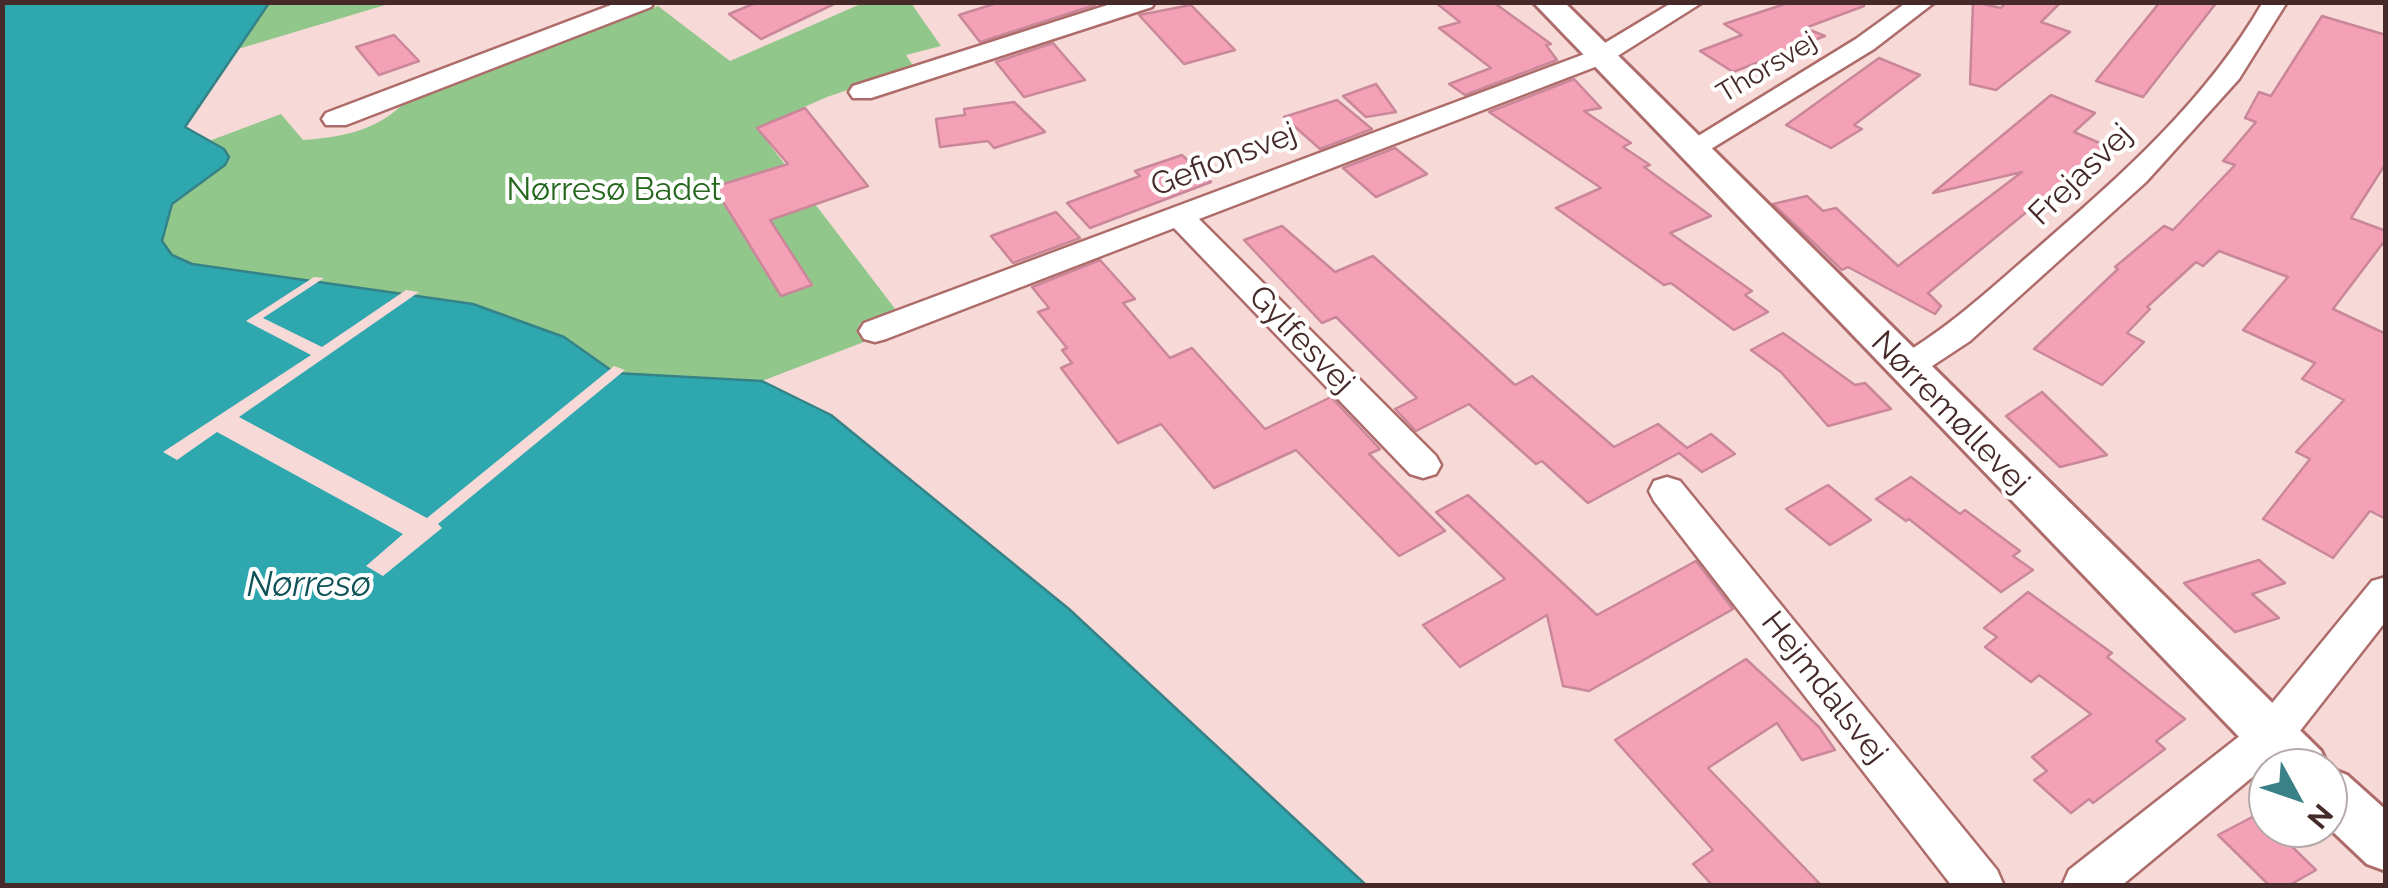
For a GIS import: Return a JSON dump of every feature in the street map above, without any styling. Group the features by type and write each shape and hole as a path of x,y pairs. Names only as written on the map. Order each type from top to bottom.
{"street":[{"path":"336,119 642,2"},
{"path":"862,92 1143,2"},
{"name":"Nørremøllevej","path":"1547,2 2282,748"},
{"path":"1599,57 1690,2"},
{"name":"Thorsvej","path":"1691,149 1865,44 1923,2"},
{"name":"Frejasvej","path":"1905,368 1945,347 2114,196 2219,86 2275,2"},
{"name":"Gefionsvej","path":"875,331 1599,57"},
{"name":"Gylfesvej","path":"1178,215 1424,465"},
{"name":"Hejmdalsvej","path":"1667,491 1980,886"},
{"path":"2085,886 2270,737 2386,592"},
{"path":"2348,811 2386,846"}],"green space":[{"path":"269,2 392,3 238,49"},
{"name":"Nørresø Badet","path":"863,3 911,3 941,46 906,55 914,67 827,97 757,128 896,310 859,325 869,340 762,381 615,373 321,283 192,264 172,255 162,241 172,204 225,165 225,149 209,141 281,114 303,140 358,131 383,120 405,102 658,6 730,61"}],"water":[{"name":"Nørresø","path":"2,3 269,3 185,127 224,149 229,157 225,165 172,204 162,241 172,255 192,264 473,304 564,337 615,373 762,381 831,415 1069,609 1366,885 3,885"}],"pier":[{"path":"314,277 324,278 263,318 322,347 406,290 419,292 239,417 427,518 614,366 625,370 438,524 442,528 383,576 366,566 403,534 217,432 177,460 163,452 311,355 246,321"}],"building":[{"path":"758,2 834,4 761,39 729,14"},
{"path":"1000,2 1095,5 980,42 959,15"},
{"path":"1435,2 1493,2 1551,44 1546,45 1557,60 1465,95 1449,84 1491,68 1439,28 1460,22"},
{"path":"1791,2 1864,2 1864,6 1805,28 1825,36 1733,72 1700,51 1742,35 1724,24"},
{"path":"1973,2 2001,8 2006,2 2061,2 2041,22 2070,32 1996,90 1970,84"},
{"path":"2160,2 2217,2 2143,97 2096,81"},
{"path":"1191,5 1235,50 1184,64 1139,15"},
{"path":"2322,16 2386,35 2386,163 2351,218 2386,231 2386,239 2333,309 2386,334 2386,519 2370,511 2333,558 2263,519 2310,459 2296,452 2344,400 2302,379 2315,363 2243,330 2288,277 2219,251 2203,266 2196,262 2147,307 2150,309 2127,333 2144,342 2102,385 2034,349 2118,269 2115,267 2164,226 2173,230 2235,165 2223,161 2256,122 2245,118 2259,92 2271,96"},
{"path":"394,35 419,61 379,75 356,47"},
{"path":"1053,43 1085,80 1024,97 996,62"},
{"path":"1879,58 1920,75 1854,125 1862,129 1831,148 1786,125"},
{"path":"1574,79 1601,108 1584,111 1631,143 1623,147 1650,165 1644,167 1711,216 1670,233 1752,291 1745,295 1768,312 1734,330 1671,283 1664,285 1556,208 1601,188 1489,112"},
{"path":"1376,84 1396,112 1366,117 1343,96"},
{"path":"2051,95 2095,113 2074,132 2116,150 2057,201 2046,196 1928,293 1941,306 1935,314 1848,267 1842,270 1773,204 1807,196 1823,211 1836,208 1898,266 2022,172 1933,193"},
{"path":"1337,100 1372,129 1320,149 1284,117"},
{"path":"1014,102 1045,132 994,148 988,141 940,147 936,119 965,115 964,109"},
{"path":"805,108 868,186 770,220 812,285 781,296 714,187 788,164 757,128"},
{"path":"1395,148 1427,174 1376,197 1343,168"},
{"path":"1182,155 1211,182 1090,228 1067,203 1140,176 1135,171"},
{"path":"1056,212 1080,238 1013,263 991,236"},
{"path":"1282,226 1335,272 1373,256 1515,385 1532,376 1614,447 1658,424 1687,448 1711,434 1735,454 1702,472 1679,453 1588,503 1542,461 1536,464 1469,404 1416,431 1395,409 1417,398 1336,317 1322,323 1244,240"},
{"path":"1100,260 1135,299 1123,303 1170,358 1192,348 1265,429 1331,397 1380,449 1369,454 1445,531 1399,556 1296,450 1214,488 1161,424 1118,443 1061,368 1072,363 1062,350 1067,348 1038,312 1049,308 1032,287"},
{"path":"1783,333 1855,385 1865,383 1891,409 1828,426 1781,372 1751,350"},
{"path":"2042,392 2107,455 2060,467 2006,416"},
{"path":"1911,477 1960,514 1965,510 2020,551 2013,556 2033,570 2001,592 1909,519 1906,521 1876,499"},
{"path":"1828,485 1871,520 1830,545 1786,509"},
{"path":"1468,495 1597,615 1696,561 1733,609 1589,691 1563,686 1547,615 1460,667 1423,625 1505,579 1436,512"},
{"path":"2259,560 2285,583 2252,594 2279,618 2235,632 2184,583"},
{"path":"2028,592 2112,653 2107,657 2185,719 2156,741 2165,749 2093,803 2089,799 2071,813 2034,780 2047,771 2032,757 2091,714 2039,675 2031,682 1985,647 1997,637 1984,628"},
{"path":"1746,659 1819,727 1835,750 1802,760 1777,723 1708,768 1822,886 1713,886 1693,864 1713,850 1615,740"},
{"path":"2248,819 2248,848 2293,848 2316,870 2288,886 2270,886 2218,835"}]}
